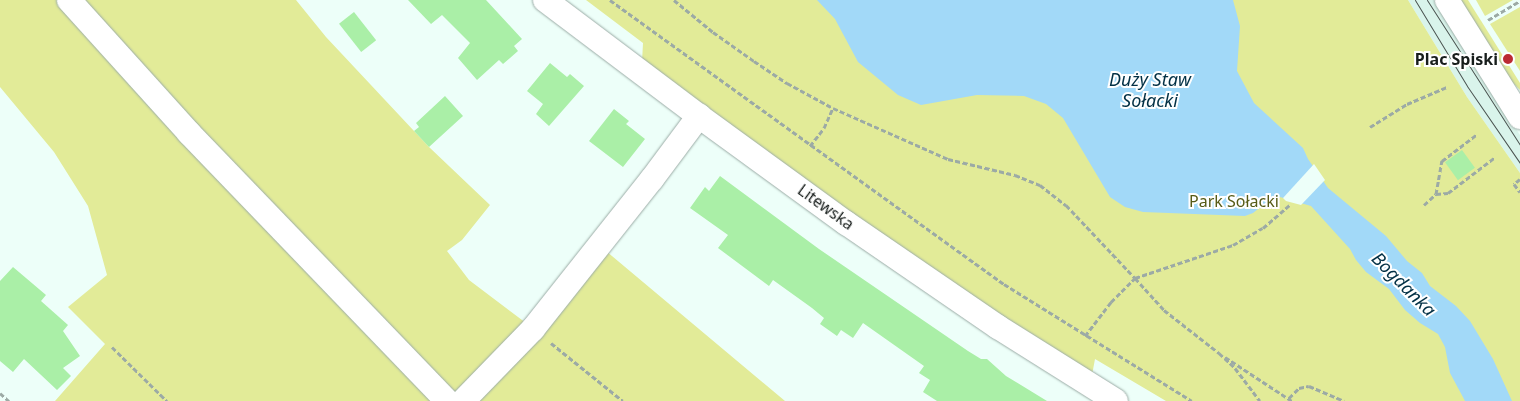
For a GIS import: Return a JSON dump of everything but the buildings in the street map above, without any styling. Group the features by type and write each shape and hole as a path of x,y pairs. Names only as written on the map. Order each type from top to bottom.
{"street":[{"path":"69,0 189,133 447,401"},
{"name":"Litewska","path":"545,0 699,116 924,277 1116,401"},
{"path":"1447,0 1520,116"},
{"path":"463,401 532,329 659,170 699,116"}],"path":[{"path":"610,0 965,258 1085,336 1192,401"},
{"path":"674,0 754,61 787,83 833,108 948,159 1015,175 1040,186 1066,205 1164,310 1219,353 1292,401"},
{"path":"1485,21 1520,1"},
{"path":"1370,127 1407,104 1447,87"},
{"path":"810,146 824,128 833,108"},
{"path":"1424,205 1436,194 1442,161 1476,135"},
{"path":"1436,194 1448,193 1494,158"},
{"path":"1520,179 1514,184 1520,192"},
{"path":"1085,336 1111,302 1135,278 1233,245 1263,228 1289,205"},
{"path":"532,329 623,401"},
{"path":"112,347 166,401"},
{"path":"1219,353 1244,379 1260,401"},
{"path":"1288,398 1299,388 1309,386 1344,401"},
{"path":"0,393 9,401"}],"shaded area":[{"path":"1408,0 1434,0 1476,70 1520,135 1520,173 1467,97"}],"green space":[{"path":"0,0 296,0 326,37 429,147 490,205 462,240 447,251 469,280 526,323 606,251 785,401 55,401 105,344 68,307 107,275 88,206 54,152 0,87"},
{"name":"Park Sołacki","path":"586,0 1408,0 1467,97 1520,173 1520,401 1166,401 1095,359 1092,375 945,280 642,62 643,43"},
{"path":"1459,0 1468,0 1520,83 1520,90 1511,81"},
{"path":"1476,0 1513,0 1485,16"},
{"path":"1520,7 1520,71 1490,24"}],"water":[{"name":"Duży Staw Sołacki","path":"817,0 1233,0 1240,26 1237,71 1254,103 1303,148 1308,159 1328,188 1386,236 1407,261 1422,273 1430,286 1456,306 1470,321 1493,359 1512,401 1465,401 1450,373 1445,347 1438,334 1420,323 1405,310 1389,289 1366,272 1350,249 1311,206 1280,197 1271,199 1253,213 1245,216 1143,212 1125,207 1110,197 1063,118 1046,104 1024,96 977,95 921,105 898,95 858,62 835,19"}],"pier":[{"path":"1314,164 1325,180 1301,205 1286,201 1283,198"}],"tram line":[{"path":"1415,0 1467,86 1520,163"},
{"path":"1427,0 1520,145"}],"place":[{"name":"Plac Spiski","path":"1508,59"}],"water label":[{"name":"Bogdanka","path":"1404,284"}]}
